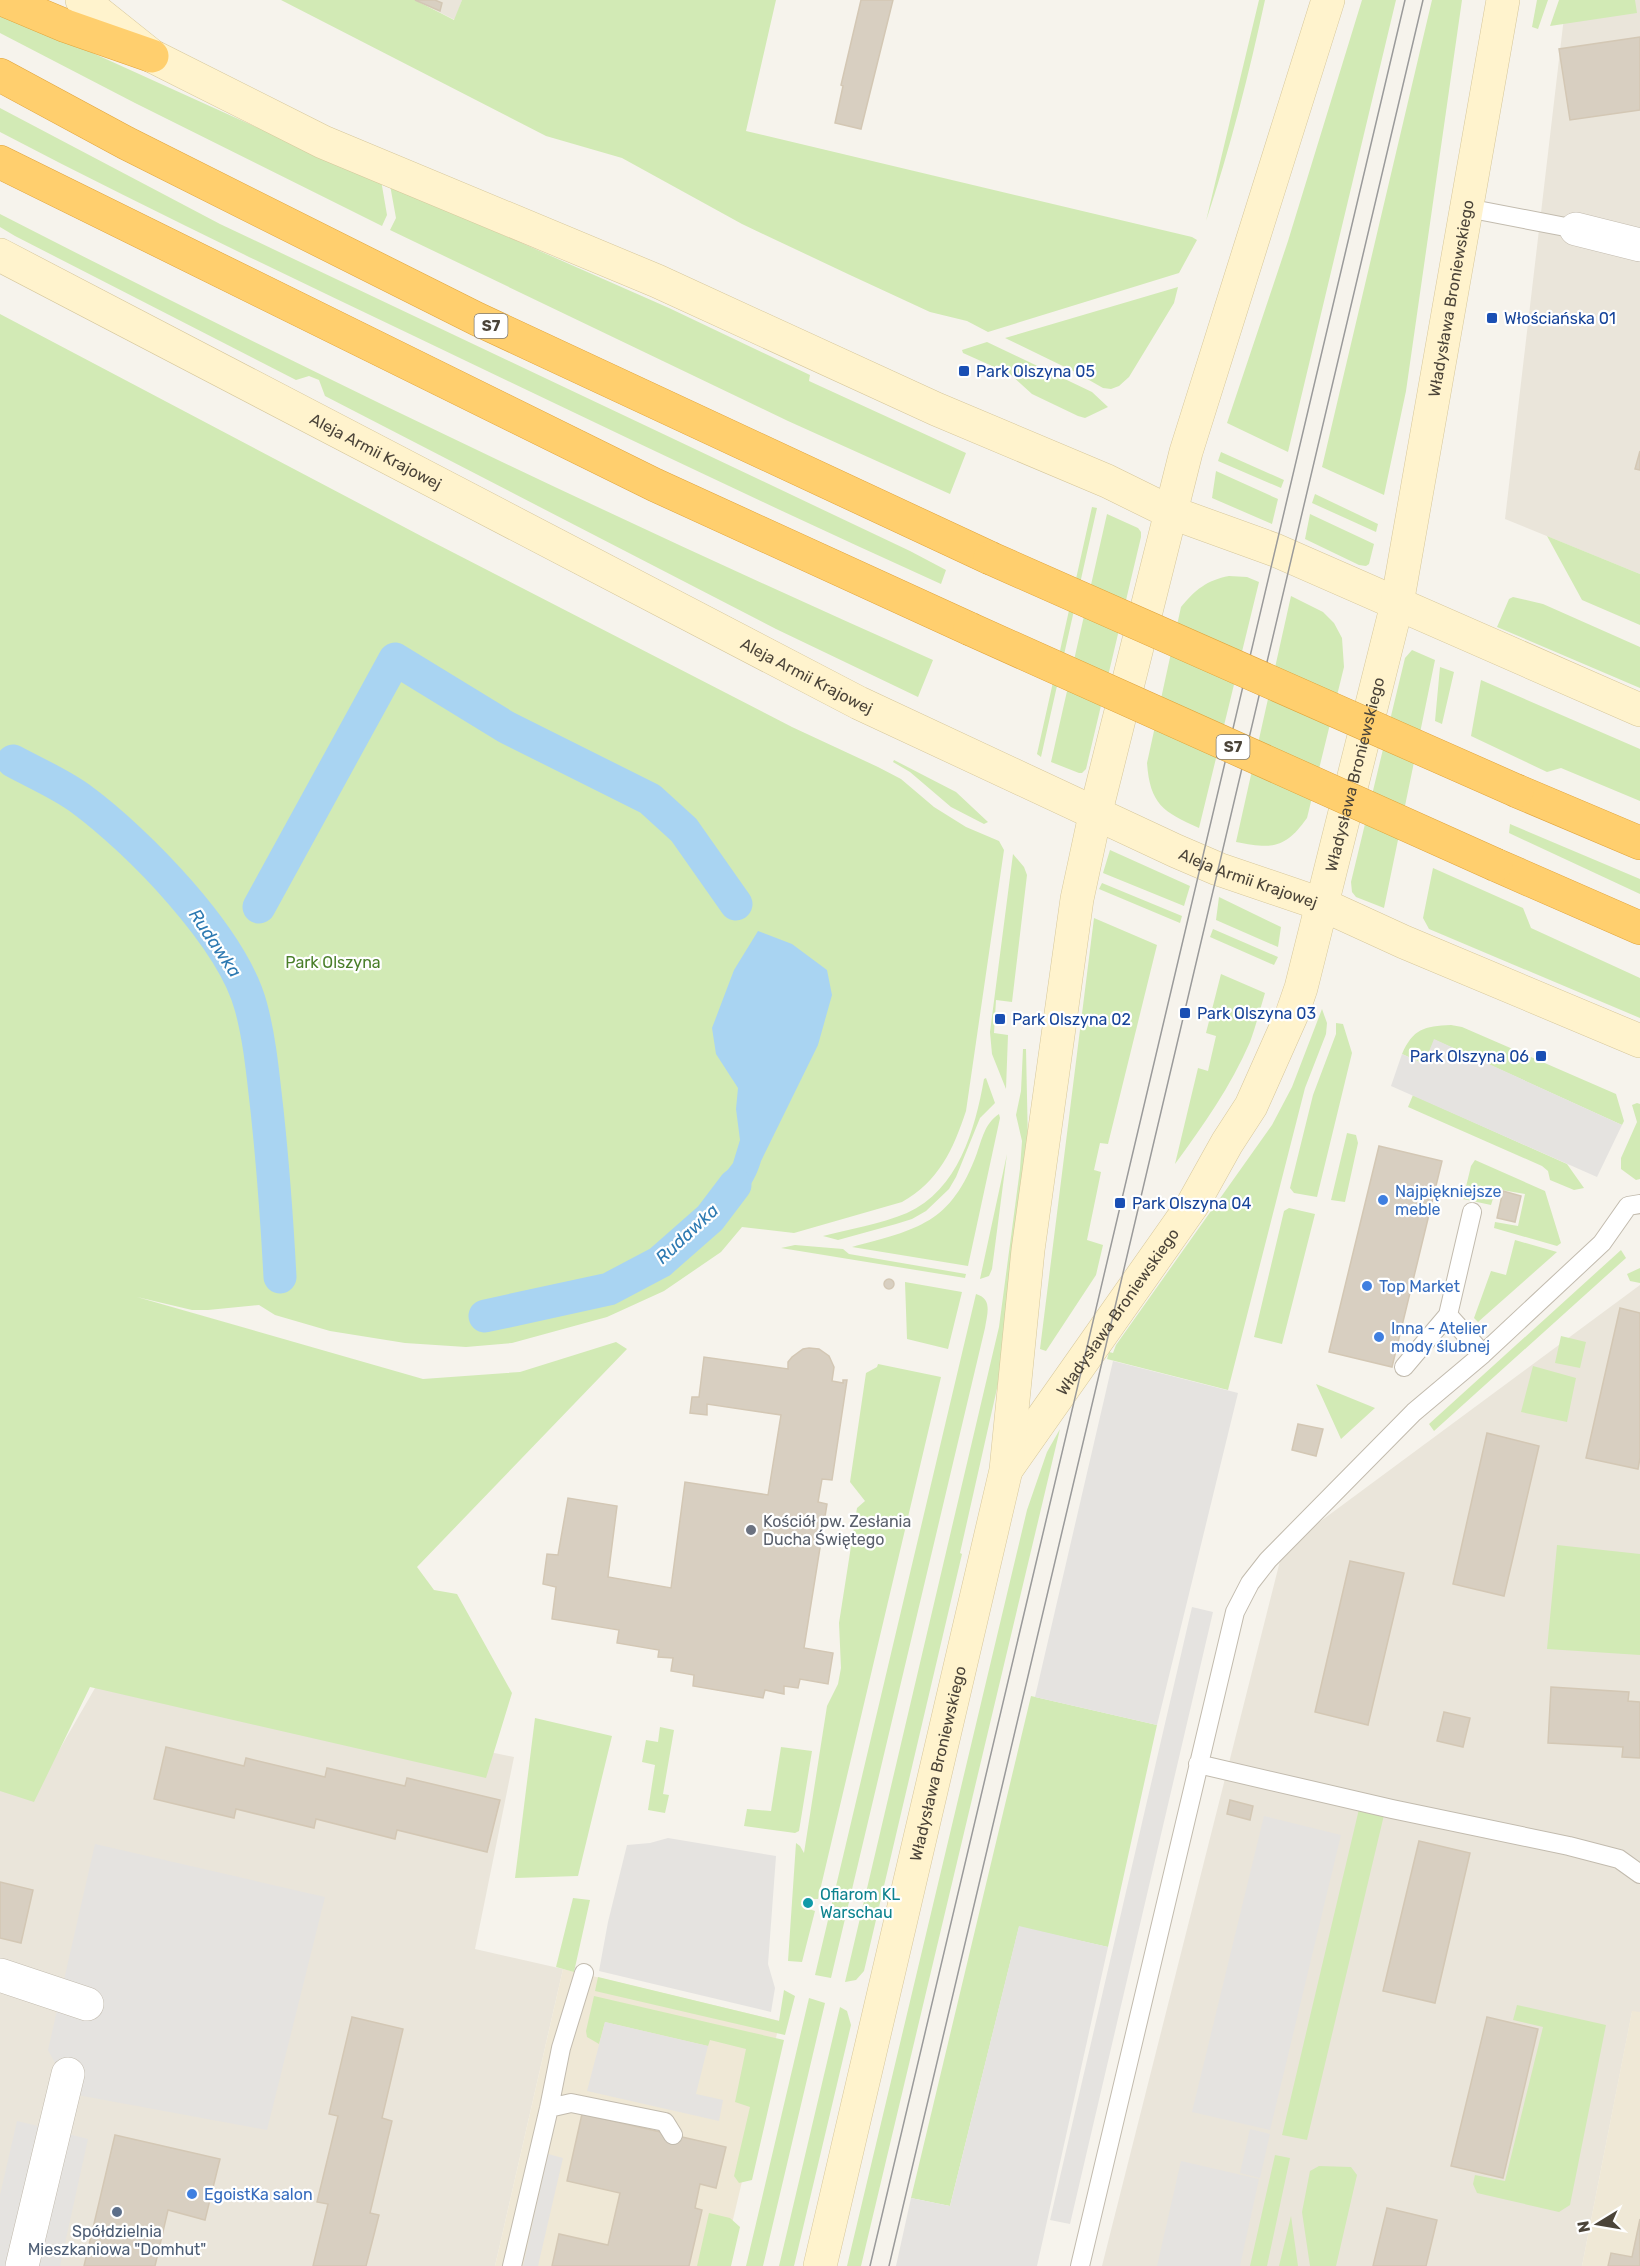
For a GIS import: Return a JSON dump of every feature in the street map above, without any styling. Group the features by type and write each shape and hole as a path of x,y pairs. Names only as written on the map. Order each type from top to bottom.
{"highway":[{"path":"4,0 57,23 152,56"},
{"name":"S7","path":"0,75 126,143 477,320 990,558 1640,843"},
{"name":"S7","path":"0,162 655,485 970,629 1640,928"}],"main road":[{"path":"82,0 152,56 324,142 657,281 936,409 1107,481 1170,512 1275,550 1640,710"},
{"name":"Władysława Broniewskiego","path":"820,2266 1006,1470 1028,1250 1077,898 1095,815 1170,512 1203,396 1328,0"},
{"name":"Władysława Broniewskiego","path":"1006,1470 1192,1204 1251,1106 1292,1014 1397,604 1503,0"},
{"name":"Aleja Armii Krajowej","path":"0,255 859,703 1095,815 1218,869 1321,903 1404,942 1640,1041"}],"street":[{"path":"1576,228 1640,245"},
{"path":"0,1975 87,2004"},
{"path":"22,2266 68,2074"}],"lane":[{"path":"1467,208 1576,228"},
{"path":"1080,2266 1235,1612 1250,1583 1268,1560 1414,1412 1483,1354 1602,1243 1628,1206 1640,1204"},
{"path":"1404,1367 1448,1315 1472,1212"},
{"path":"1448,1315 1483,1354"},
{"path":"1198,1764 1392,1809 1569,1846 1619,1859 1640,1874"},
{"path":"512,2266 561,2048 584,1974"},
{"path":"549,2109 571,2103 665,2122 673,2135"}],"shaded area":[{"path":"415,0 462,0 455,20"},
{"path":"1566,0 1640,0 1640,574 1505,519"},
{"path":"1434,1039 1622,1125 1597,1177 1391,1086 1402,1054 1424,1064"},
{"path":"1640,1285 1640,2012 1632,2012 1582,2266 1102,2266 1283,1549"},
{"path":"1113,1361 1238,1393 1157,1725 1035,1697"},
{"path":"1192,1607 1213,1612 1070,2224 1050,2220"},
{"path":"117,1650 220,1696 514,1757 475,1949 563,1969 495,2266 0,2266 0,1788 32,1797"},
{"path":"1264,1816 1341,1835 1270,2130 1192,2112"},
{"path":"668,1838 776,1856 768,1964 775,1988 771,2012 599,1971 608,1922 627,1845 650,1843"},
{"path":"95,1844 325,1897 267,2130 72,2094 48,2050"},
{"path":"1019,1926 1108,1947 1037,2266 896,2266 911,2198 950,2206"},
{"path":"563,1969 780,2021 722,2266 495,2266"},
{"path":"1632,2011 1640,2012 1640,2266 1582,2266"},
{"path":"605,2022 708,2046 696,2094 723,2100 719,2121 587,2091"},
{"path":"17,2121 38,2126 6,2266 0,2266 0,2195"},
{"path":"1250,2129 1270,2134 1260,2178 1240,2173"},
{"path":"68,2134 88,2139 60,2266 38,2266"},
{"path":"548,2154 563,2158 538,2266 523,2266"},
{"path":"1181,2161 1259,2179 1240,2266 1157,2266"}],"green space":[{"path":"281,0 415,0 454,20 462,0 776,0 746,131 1197,240 1179,273 988,332 967,321 930,312 742,224 622,158 546,136"},
{"path":"1259,0 1265,0 1252,56 1231,139 1206,221"},
{"path":"1362,0 1396,0 1288,452 1227,423 1288,241"},
{"path":"1432,0 1462,0 1406,391 1384,495 1322,467"},
{"path":"1537,0 1548,0 1538,29 1532,27"},
{"path":"1559,0 1635,0 1637,13 1550,26"},
{"path":"0,11 278,137 381,180 387,215 382,226 0,33"},
{"path":"0,108 220,224 910,551 946,570 941,584 611,430 103,185 0,132"},
{"path":"390,185 669,308 810,375 809,381 966,453 950,494 788,421 390,230 396,218"},
{"path":"0,214 463,443 933,660 918,697 776,629 325,396 319,380 309,376 296,380 15,236 0,227"},
{"path":"1178,287 1174,303 1129,377 1119,386 1111,389 1103,388 1005,338"},
{"name":"Park Olszyna","path":"0,314 423,537 792,727 901,779 934,807 966,827 999,841 1004,850 966,1111 956,1139 943,1163 926,1184 902,1202 794,1233 742,1227 721,1252 664,1291 607,1317 512,1343 466,1347 405,1343 330,1331 275,1315 259,1305 192,1310 137,1297 423,1379 520,1372 616,1342 627,1349 417,1567 434,1590 457,1594 512,1693 486,1778 90,1687 34,1802 0,1791"},
{"path":"987,342 1092,392 1108,407 1085,418 1078,416 1032,394 1010,374 963,353 962,350"},
{"path":"1221,452 1284,480 1281,488 1218,461"},
{"path":"1216,471 1278,499 1272,524 1212,498"},
{"path":"1315,494 1378,524 1376,532 1312,503"},
{"path":"1092,507 1097,508 1041,757 1037,754"},
{"path":"1107,514 1138,528 1141,537 1086,769 1079,773 1051,762"},
{"path":"1310,514 1374,544 1369,564 1359,565 1305,539"},
{"path":"1547,536 1640,574 1640,625 1582,600"},
{"path":"1229,576 1247,577 1259,582 1199,828 1176,817 1161,805 1151,788 1147,763 1181,607 1202,587 1214,580"},
{"path":"1291,596 1323,612 1334,623 1342,638 1344,667 1307,818 1292,836 1277,844 1259,846 1236,842"},
{"path":"1513,597 1543,604 1640,647 1640,688 1497,627 1509,599"},
{"path":"1412,650 1435,660 1384,908 1356,897 1352,892 1351,882 1405,658"},
{"path":"1440,667 1454,672 1442,724 1435,721"},
{"path":"1481,680 1640,749 1640,801 1561,768 1547,772 1471,736"},
{"path":"894,760 956,792 988,822 984,824 951,807 910,772 893,762"},
{"path":"1510,824 1640,879 1640,894 1509,833"},
{"path":"1110,850 1190,886 1184,906 1103,873"},
{"path":"1013,854 1024,867 1027,875 1012,1002 996,1000 994,1033 1008,1035 1006,1089 992,1054 990,1032"},
{"path":"1433,868 1523,908 1531,928 1640,978 1640,1018 1429,929 1423,918"},
{"path":"1102,883 1182,916 1180,923 1099,889"},
{"path":"1219,897 1281,927 1278,947 1216,920"},
{"path":"1094,918 1157,945 1108,1144 1100,1143 1094,1170 1101,1172 1087,1240 1103,1245 1096,1275 1046,1351 1040,1349"},
{"path":"1213,929 1278,957 1274,965 1210,937"},
{"path":"1221,974 1265,993 1250,1042 1234,1074 1206,1120 1175,1164 1198,1068 1208,1071 1216,1036 1206,1033"},
{"path":"1322,1009 1327,1023 1326,1034 1305,1088 1228,1390 1107,1359 1109,1352 1113,1353 1116,1345 1272,1125 1292,1087"},
{"path":"1336,1023 1343,1024 1352,1053 1317,1197 1294,1193 1290,1188 1313,1095 1336,1034"},
{"path":"1451,1025 1462,1027 1616,1094 1624,1121 1622,1125 1435,1040 1424,1064 1402,1054 1410,1039 1420,1030"},
{"path":"1023,1049 1026,1049 1028,1144 998,1384 960,1553 962,1554 864,1971 856,1980 845,1982 999,1327 1020,1169 1022,1141 1016,1115 1021,1091"},
{"path":"986,1078 995,1103 980,1118 949,1189 926,1211 912,1219 838,1240 823,1236 897,1217 925,1203 939,1190 951,1174 969,1138"},
{"path":"1413,1095 1567,1164 1584,1188 1574,1190 1550,1180 1548,1171 1542,1166 1408,1107"},
{"path":"1640,1104 1640,1179 1636,1180 1621,1169 1621,1158 1637,1122 1632,1105"},
{"path":"999,1114 968,1266 852,1247 914,1228 930,1220 943,1209 956,1195 967,1177 990,1122"},
{"path":"1347,1133 1356,1135 1358,1143 1345,1202 1331,1200"},
{"path":"1007,1154 992,1269 989,1276 980,1279"},
{"path":"1475,1160 1545,1191 1561,1243 1557,1246 1494,1228 1495,1222 1518,1226 1525,1194 1496,1189 1491,1205 1463,1199 1471,1166"},
{"path":"1289,1208 1315,1214 1282,1344 1254,1337 1284,1211"},
{"path":"1515,1240 1557,1252 1478,1322 1474,1318 1491,1271 1506,1275"},
{"path":"795,1245 843,1249 849,1254 966,1274 965,1278 781,1248"},
{"path":"1621,1250 1626,1258 1434,1431 1429,1424"},
{"path":"1640,1268 1640,1283 1630,1281 1627,1274"},
{"path":"905,1282 962,1292 948,1349 907,1339"},
{"path":"976,1294 985,1299 987,1303 985,1328 831,1978 815,1975"},
{"path":"1561,1336 1586,1342 1580,1368 1555,1363"},
{"path":"878,1364 941,1377 818,1899 810,1899 809,1909 815,1911 802,1962 788,1961 796,1843 804,1853 827,1706 838,1684 841,1668 839,1623 857,1508 865,1501 850,1482 866,1373"},
{"path":"1533,1366 1576,1378 1567,1422 1521,1412"},
{"path":"1316,1384 1375,1408 1341,1439"},
{"path":"1060,1429 861,2266 847,2266 1027,1510 1047,1452"},
{"path":"1557,1545 1640,1554 1640,1655 1547,1649"},
{"path":"1031,1696 1157,1725 1108,1947 1019,1927 950,2206 911,2198"},
{"path":"535,1718 612,1736 578,1876 515,1878"},
{"path":"660,1727 674,1730 663,1794 669,1795 665,1813 648,1810 655,1765 642,1762 646,1740 658,1742"},
{"path":"781,1747 812,1751 799,1831 795,1833 744,1826 747,1809 771,1811"},
{"path":"1359,1809 1384,1815 1307,2140 1282,2135"},
{"path":"573,1898 590,1900 574,1972 556,1967"},
{"path":"598,1977 779,2021 784,1990 795,1996 785,2035 595,1991"},
{"path":"594,1996 784,2040 752,2180 739,2183 734,2176 750,2107 735,2102 746,2049 710,2040 708,2046 605,2022 599,2044 587,2037 586,2031"},
{"path":"809,1998 825,2003 763,2266 746,2266"},
{"path":"1517,2005 1606,2025 1570,2205 1559,2212 1477,2193 1473,2184 1475,2175 1505,2181 1543,2027 1513,2020"},
{"path":"840,2007 847,2011 851,2025 794,2266 779,2266"},
{"path":"1275,2155 1290,2158 1267,2266 1250,2266"},
{"path":"1319,2166 1351,2167 1357,2175 1336,2266 1310,2266 1302,2212 1310,2171"},
{"path":"709,2213 730,2218 740,2227 731,2266 697,2266"},
{"path":"1291,2216 1298,2266 1279,2266"}],"water":[{"path":"758,931 792,944 827,970 832,995 818,1045 758,1171 742,1197 710,1222 703,1217 723,1176 733,1163 740,1140 736,1109 738,1088 716,1054 712,1028 734,970"}],"building":[{"path":"415,0 435,0 442,3 440,11"},
{"path":"861,0 893,0 861,129 835,123 843,86 841,85"},
{"path":"1640,37 1640,110 1570,120 1559,49"},
{"path":"1640,451 1640,470 1635,469"},
{"path":"1379,1146 1442,1161 1392,1367 1329,1352"},
{"path":"1503,1191 1521,1196 1515,1222 1497,1218"},
{"path":"889,1279 894,1284 889,1289 884,1284"},
{"path":"1620,1308 1640,1313 1640,1458 1638,1469 1586,1458"},
{"name":"Kościół pw. Zesłania Ducha Świętego","path":"803,1349 819,1349 829,1356 834,1367 832,1381 843,1383 843,1380 847,1380 832,1480 822,1479 818,1502 827,1504 804,1648 833,1653 828,1684 800,1679 798,1688 784,1686 784,1694 765,1690 763,1698 693,1686 694,1675 671,1671 673,1658 658,1657 659,1650 617,1643 619,1630 552,1619 556,1587 543,1584 547,1554 558,1555 568,1498 617,1506 608,1577 671,1588 685,1482 768,1495 781,1415 707,1404 707,1415 690,1413 692,1397 699,1397 704,1357 788,1369 788,1362 792,1357"},
{"path":"1298,1424 1323,1429 1316,1456 1292,1450"},
{"path":"1487,1433 1539,1446 1504,1596 1453,1584"},
{"path":"1350,1561 1404,1573 1368,1725 1315,1712"},
{"path":"1551,1687 1629,1692 1628,1701 1640,1702 1640,1758 1622,1757 1623,1747 1548,1743"},
{"path":"1444,1712 1470,1718 1463,1747 1437,1741"},
{"path":"166,1747 244,1766 246,1758 325,1777 327,1768 405,1786 407,1778 500,1800 487,1852 397,1830 395,1839 316,1819 314,1828 236,1809 234,1818 154,1799"},
{"path":"1230,1800 1253,1806 1250,1820 1227,1814"},
{"path":"1419,1841 1470,1853 1435,2003 1383,1991"},
{"path":"0,1882 33,1890 21,1943 0,1938"},
{"path":"352,2017 403,2029 382,2118 392,2121 370,2213 379,2215 366,2266 313,2266 328,2204 317,2202 338,2116 329,2114"},
{"path":"1487,2017 1538,2029 1503,2178 1451,2166"},
{"path":"582,2114 726,2147 716,2188 700,2184 695,2208 702,2210 689,2266 552,2266 559,2234 608,2245 620,2193 567,2181"},
{"path":"115,2135 220,2159 205,2220 168,2210 155,2266 84,2266"},
{"path":"1387,2208 1437,2220 1426,2266 1373,2266"},
{"path":"1640,2219 1640,2266 1608,2266 1611,2253 1632,2257"}],"waterway":[{"path":"259,907 395,659 506,727 650,799 684,830 736,904"},
{"name":"Rudawka","path":"13,761 73,794 104,817 129,840 181,893 225,951 241,980 251,1007 261,1058 271,1152 280,1277"},
{"name":"Rudawka","path":"485,1316 609,1289 660,1262 710,1218 735,1185"}],"tram line":[{"path":"870,2266 1405,0"},
{"path":"889,2266 1423,0"}],"place":[{"name":"Włościańska 01","path":"1492,318"},
{"name":"Park Olszyna 05","path":"964,371"},
{"name":"Park Olszyna 03","path":"1185,1013"},
{"name":"Park Olszyna 02","path":"1000,1019"},
{"name":"Park Olszyna 06","path":"1541,1056"},
{"name":"Najpiękniejsze meble","path":"1383,1200"},
{"name":"Park Olszyna 04","path":"1120,1203"},
{"name":"Top Market","path":"1367,1286"},
{"name":"Inna - Atelier mody ślubnej","path":"1379,1337"},
{"name":"Kościół pw. Zesłania Ducha Świętego","path":"751,1530"},
{"name":"Ofiarom KL Warschau","path":"808,1903"},
{"name":"EgoistKa salon","path":"192,2194"},
{"name":"Spółdzielnia Mieszkaniowa \"Domhut\"","path":"117,2212"}]}
